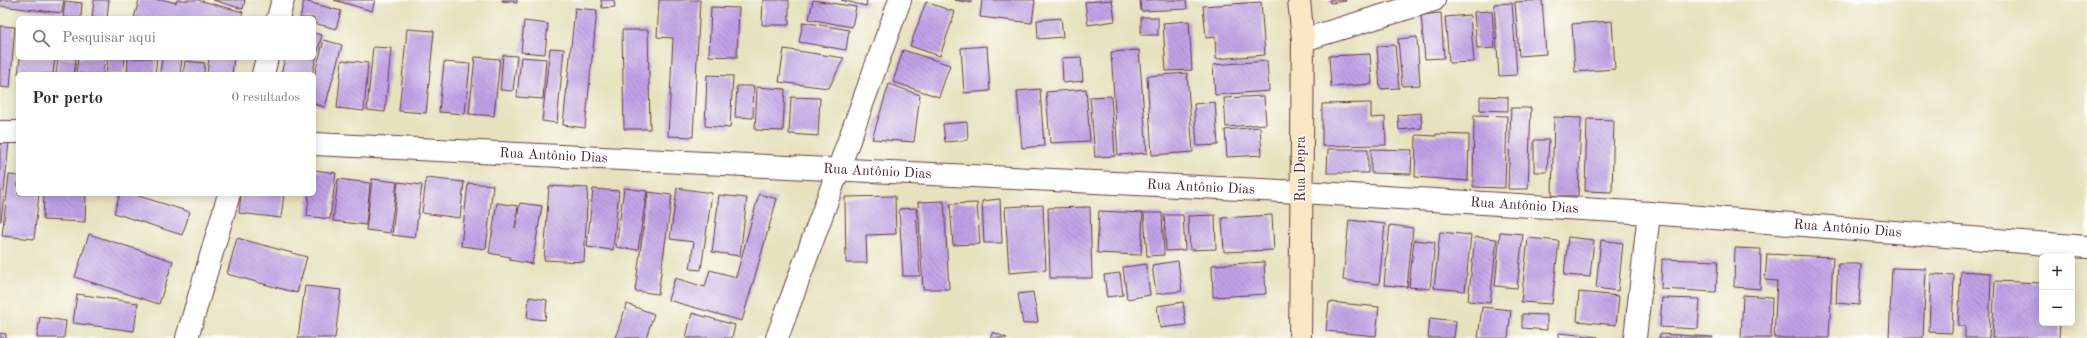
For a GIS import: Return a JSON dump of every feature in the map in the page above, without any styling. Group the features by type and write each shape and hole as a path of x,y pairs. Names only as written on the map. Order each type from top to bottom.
{"street":[{"path":"279,16 283,0"},
{"path":"777,338 900,0"},
{"name":"Rua Depra","path":"1299,0 1303,40 1300,338"},
{"path":"1303,40 1434,0"},
{"path":"263,72 266,60"},
{"path":"0,132 16,132"},
{"name":"Rua Antônio Dias","path":"316,144 1301,192 1649,213 2087,248"},
{"path":"187,338 228,196"},
{"path":"1635,338 1649,213"}],"building":[{"path":"0,0 64,0 62,13 0,6"},
{"path":"94,0 109,0 107,16 92,16"},
{"path":"139,0 165,0 176,3 177,0 198,0 243,12 242,16 135,16"},
{"path":"213,0 245,0 243,9"},
{"path":"334,0 375,0 372,11"},
{"path":"517,0 517,3 502,1"},
{"path":"601,0 614,0 615,7 602,8"},
{"path":"659,0 700,0 693,137 668,136 673,38 657,37"},
{"path":"763,0 789,0 789,25 762,25"},
{"path":"813,0 856,7 852,27 809,19"},
{"path":"841,0 867,0 866,6"},
{"path":"954,0 971,0 971,3"},
{"path":"982,0 1035,0 1032,23 980,17"},
{"path":"1112,0 1115,21 1088,25 1085,2"},
{"path":"1140,0 1186,0 1187,9 1141,11"},
{"path":"1329,0 1346,0 1346,1 1330,3"},
{"path":"1542,0 1546,54 1519,56 1515,2"},
{"path":"65,1 82,3 81,16 63,16"},
{"path":"304,1 341,11 336,29 316,24 316,16 300,16"},
{"path":"926,2 955,12 940,56 910,46"},
{"path":"1261,2 1265,55 1216,59 1215,37 1206,38 1203,6"},
{"path":"1512,3 1517,75 1499,76 1494,4"},
{"path":"711,7 739,8 737,57 709,56"},
{"path":"575,8 597,10 585,128 563,125"},
{"path":"1492,11 1495,48 1477,49 1474,12"},
{"path":"1441,13 1444,58 1425,59 1421,15"},
{"path":"1470,15 1474,62 1449,63 1445,17"},
{"path":"1141,17 1158,17 1158,35 1141,35"},
{"path":"1061,18 1063,37 1038,39 1037,20"},
{"path":"524,21 548,24 545,54 521,52"},
{"path":"1189,21 1192,70 1166,71 1163,23"},
{"path":"1612,21 1615,69 1575,72 1572,24"},
{"path":"803,22 849,30 846,50 799,42"},
{"path":"0,26 15,27 10,88 0,87"},
{"path":"407,29 434,31 426,113 399,111"},
{"path":"622,30 648,30 650,129 624,129"},
{"path":"316,34 322,35 316,58"},
{"path":"1417,37 1420,85 1402,86 1398,39"},
{"path":"324,40 342,45 325,107 316,105 315,72"},
{"path":"1395,45 1399,88 1380,89 1377,46"},
{"path":"987,46 990,91 964,93 961,48"},
{"path":"373,47 391,48 385,112 367,110"},
{"path":"550,48 564,49 557,123 542,121"},
{"path":"784,49 844,58 829,88 779,82"},
{"path":"903,50 950,65 939,97 893,82"},
{"path":"1139,50 1147,153 1118,155 1111,52"},
{"path":"1370,54 1372,84 1331,87 1329,56"},
{"path":"503,55 517,56 513,91 500,90"},
{"path":"475,57 500,59 494,116 469,114"},
{"path":"521,57 546,59 543,99 517,97"},
{"path":"1081,57 1083,81 1063,83 1062,58"},
{"path":"20,60 55,60 53,72 18,72"},
{"path":"58,60 76,60 74,72 56,72"},
{"path":"78,60 105,60 103,72 76,72"},
{"path":"108,60 125,60 123,72 106,72"},
{"path":"128,60 157,60 155,72 127,72"},
{"path":"162,60 182,60 180,72 160,72"},
{"path":"209,60 234,60 232,72 207,72"},
{"path":"284,60 316,60 313,72 282,72"},
{"path":"342,60 368,63 364,111 337,108"},
{"path":"185,61 205,63 204,72 183,72"},
{"path":"1267,61 1269,91 1215,95 1213,65"},
{"path":"444,62 470,64 465,114 439,112"},
{"path":"1187,73 1193,152 1152,155 1147,76"},
{"path":"707,75 733,76 730,128 705,126"},
{"path":"889,84 920,95 914,142 872,139"},
{"path":"737,86 754,86 753,118 735,117"},
{"path":"757,87 785,89 783,131 755,130"},
{"path":"1040,89 1044,146 1022,148 1017,91"},
{"path":"1086,89 1090,141 1050,143 1046,92"},
{"path":"1111,96 1115,156 1095,157 1090,97"},
{"path":"1264,96 1266,124 1226,127 1224,98"},
{"path":"1480,96 1508,97 1508,111 1480,110"},
{"path":"791,97 820,98 818,136 789,134"},
{"path":"1215,102 1218,145 1197,146 1194,104"},
{"path":"1371,103 1371,118 1385,117 1386,145 1322,146 1322,104"},
{"path":"1511,108 1531,108 1528,189 1508,189"},
{"path":"1421,113 1422,128 1399,130 1398,115"},
{"path":"1474,115 1507,116 1505,188 1473,187"},
{"path":"1554,117 1581,118 1578,196 1552,196"},
{"path":"1587,119 1614,120 1612,192 1585,191"},
{"path":"967,122 968,140 945,142 943,124"},
{"path":"1260,127 1262,155 1227,157 1225,130"},
{"path":"1436,134 1469,135 1468,181 1415,177 1416,135 1436,136"},
{"path":"1534,140 1549,140 1547,172 1534,172"},
{"path":"0,141 9,142 1,221 0,221"},
{"path":"1328,149 1368,149 1368,173 1327,173"},
{"path":"1371,149 1412,150 1411,174 1371,173"},
{"path":"316,170 336,173 330,219 307,216 309,196 316,196"},
{"path":"9,175 16,176 16,196 39,196 34,239 2,236"},
{"path":"426,178 464,182 460,218 422,213"},
{"path":"338,179 370,183 366,225 333,221"},
{"path":"372,179 397,182 390,233 366,230"},
{"path":"398,182 422,185 415,238 392,235"},
{"path":"468,183 493,185 486,249 461,246"},
{"path":"549,186 588,188 584,262 544,260"},
{"path":"624,188 647,191 638,250 616,247"},
{"path":"677,188 712,193 701,270 690,269 694,242 670,239"},
{"path":"593,189 619,191 613,250 587,247"},
{"path":"648,192 672,195 658,294 635,291"},
{"path":"759,194 777,199 742,321 668,300 675,278 705,287 710,270 736,277"},
{"path":"719,195 747,198 740,256 712,252"},
{"path":"44,196 86,196 85,222 43,220"},
{"path":"119,196 138,196 190,212 182,235 114,213"},
{"path":"241,196 284,196 281,218 239,213"},
{"path":"895,196 896,234 866,235 867,263 846,263 845,197"},
{"path":"1000,199 1002,243 984,243 982,201"},
{"path":"944,201 949,289 923,289 918,202"},
{"path":"497,203 518,206 515,228 520,203 542,206 532,264 510,260 510,257 489,253"},
{"path":"977,203 980,244 953,245 950,204"},
{"path":"1043,205 1046,270 1009,273 1005,207"},
{"path":"1090,207 1092,278 1050,278 1048,208"},
{"path":"916,208 920,276 903,276 899,209"},
{"path":"1099,211 1143,213 1141,255 1097,253"},
{"path":"1144,213 1162,213 1164,255 1147,256"},
{"path":"1164,215 1183,215 1185,250 1166,251"},
{"path":"1215,215 1216,249 1190,250 1188,216"},
{"path":"1272,215 1274,250 1224,252 1222,218"},
{"path":"1349,220 1385,224 1379,284 1343,280"},
{"path":"1390,225 1413,228 1407,287 1384,285"},
{"path":"1440,232 1471,235 1465,291 1434,288"},
{"path":"1500,232 1523,234 1517,288 1495,286"},
{"path":"89,234 173,261 159,304 75,277"},
{"path":"1475,237 1497,239 1490,303 1468,301"},
{"path":"1568,237 1594,240 1590,277 1564,275"},
{"path":"237,238 307,257 297,293 227,274"},
{"path":"1528,238 1559,241 1552,304 1521,302"},
{"path":"1414,240 1435,242 1430,289 1409,287"},
{"path":"1601,240 1623,243 1618,291 1596,288"},
{"path":"1735,248 1761,249 1760,289 1734,287"},
{"path":"1767,254 1833,257 1829,338 1774,338 1777,281 1765,280"},
{"path":"1662,259 1718,261 1716,292 1661,289"},
{"path":"1178,261 1182,291 1156,294 1152,265"},
{"path":"1264,262 1266,294 1213,297 1212,265"},
{"path":"1146,264 1150,295 1127,299 1123,267"},
{"path":"1838,264 1861,264 1859,305 1836,303"},
{"path":"1892,268 1926,269 1923,338 1889,338"},
{"path":"1961,271 1991,273 1989,338 1965,338 1965,326 1958,326"},
{"path":"1120,273 1123,295 1107,297 1104,275"},
{"path":"1931,274 1954,275 1952,333 1929,332"},
{"path":"1995,281 2039,283 2039,326 2060,326 2059,338 1992,338"},
{"path":"305,286 341,290 335,338 298,338"},
{"path":"1033,292 1038,322 1023,324 1018,294"},
{"path":"1579,292 1619,296 1616,325 1577,321"},
{"path":"77,294 138,303 134,331 73,323"},
{"path":"1743,295 1772,297 1771,338 1741,338"},
{"path":"529,297 547,300 545,320 527,318"},
{"path":"1662,298 1700,299 1698,329 1660,327"},
{"path":"1183,302 1186,325 1160,328 1157,306"},
{"path":"1329,302 1379,307 1376,336 1326,331"},
{"path":"627,304 654,314 646,338 615,338"},
{"path":"1482,307 1511,310 1508,338 1478,338"},
{"path":"692,313 735,325 732,338 686,338"},
{"path":"1522,314 1547,315 1547,330 1522,328"},
{"path":"40,317 66,321 64,338 37,338"},
{"path":"1430,318 1456,321 1454,338 1428,338"},
{"path":"993,332 1007,338 990,338"},
{"path":"0,333 6,334 6,338 0,338"},
{"path":"1559,333 1598,337 1598,338 1559,338"},
{"path":"1660,334 1713,337 1713,338 1659,338"}]}
